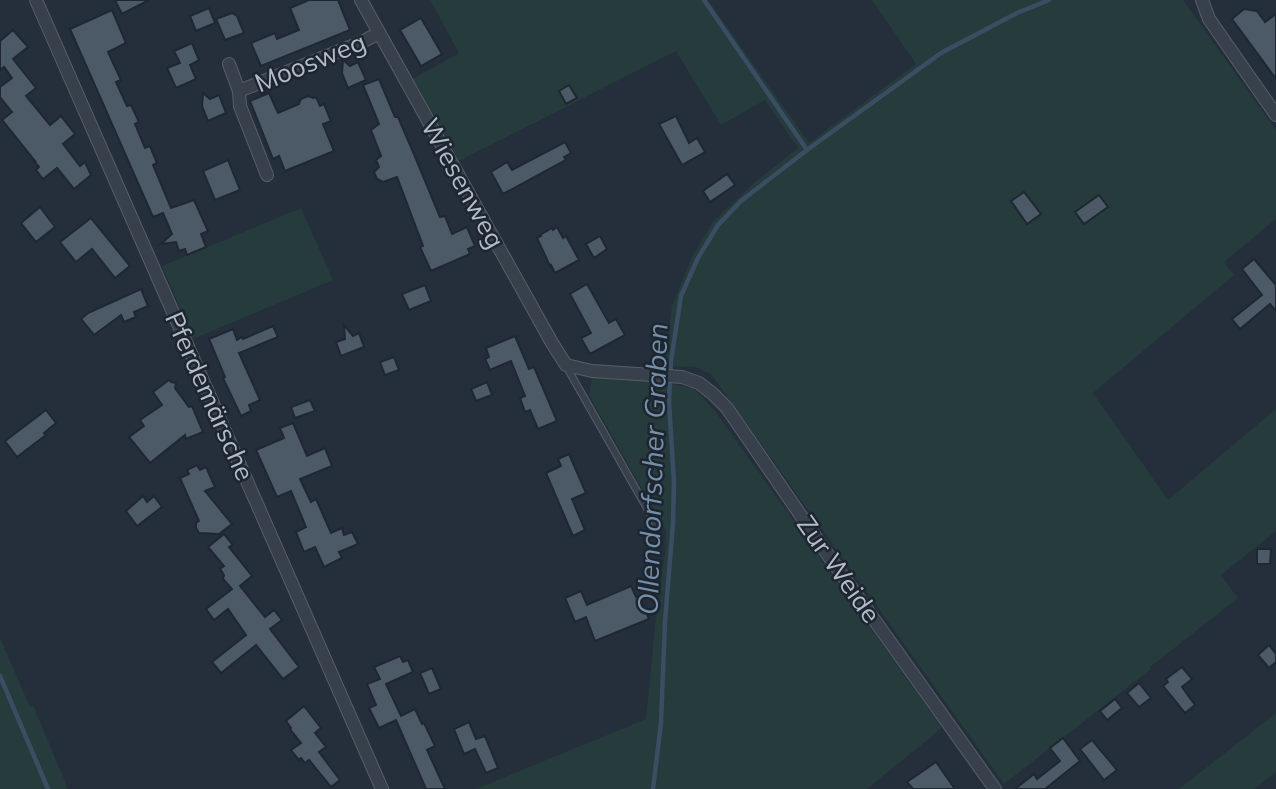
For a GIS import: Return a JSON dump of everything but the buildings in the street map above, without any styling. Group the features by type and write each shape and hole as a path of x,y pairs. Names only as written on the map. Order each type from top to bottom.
{"street":[{"name":"Wiesenweg","path":"360,0 566,365"},
{"path":"1202,0 1209,19 1276,115"},
{"name":"Pferdemärsche","path":"39,1 382,789"},
{"name":"Moosweg","path":"240,91 379,33"},
{"name":"Moosweg","path":"229,64 240,91 240,106 267,175"},
{"name":"Zur Weide","path":"566,365 592,371 682,377 699,383 713,394 727,408 995,789"}],"lane":[{"name":"Wiesenweg","path":"566,365 657,526"}],"green space":[{"path":"430,0 708,0 809,143 916,64 872,0 1183,0 1276,130 1276,219 1224,262 1234,275 1093,393 1168,500 1276,409 1276,531 1221,575 1238,598 1004,784 711,374 695,367 665,366 672,306 692,257 713,222 755,182 798,148 765,100 721,125 676,51 459,161 413,79 459,53"},
{"path":"301,208 333,280 193,339 162,266"},
{"path":"598,376 693,388 715,411 942,728 867,789 476,789 646,719 666,531 589,395 592,378"},
{"path":"0,638 30,707 33,705 68,789 0,789"},
{"path":"1276,713 1276,772 1254,789 1179,789"}],"waterway":[{"path":"704,0 807,150"},
{"name":"Ollendorfscher Graben","path":"653,789 661,723 673,523 674,483 669,402 671,361 681,296 698,258 718,225 741,201 807,150 941,53 1017,13 1049,0"},
{"path":"0,676 48,789"}]}
